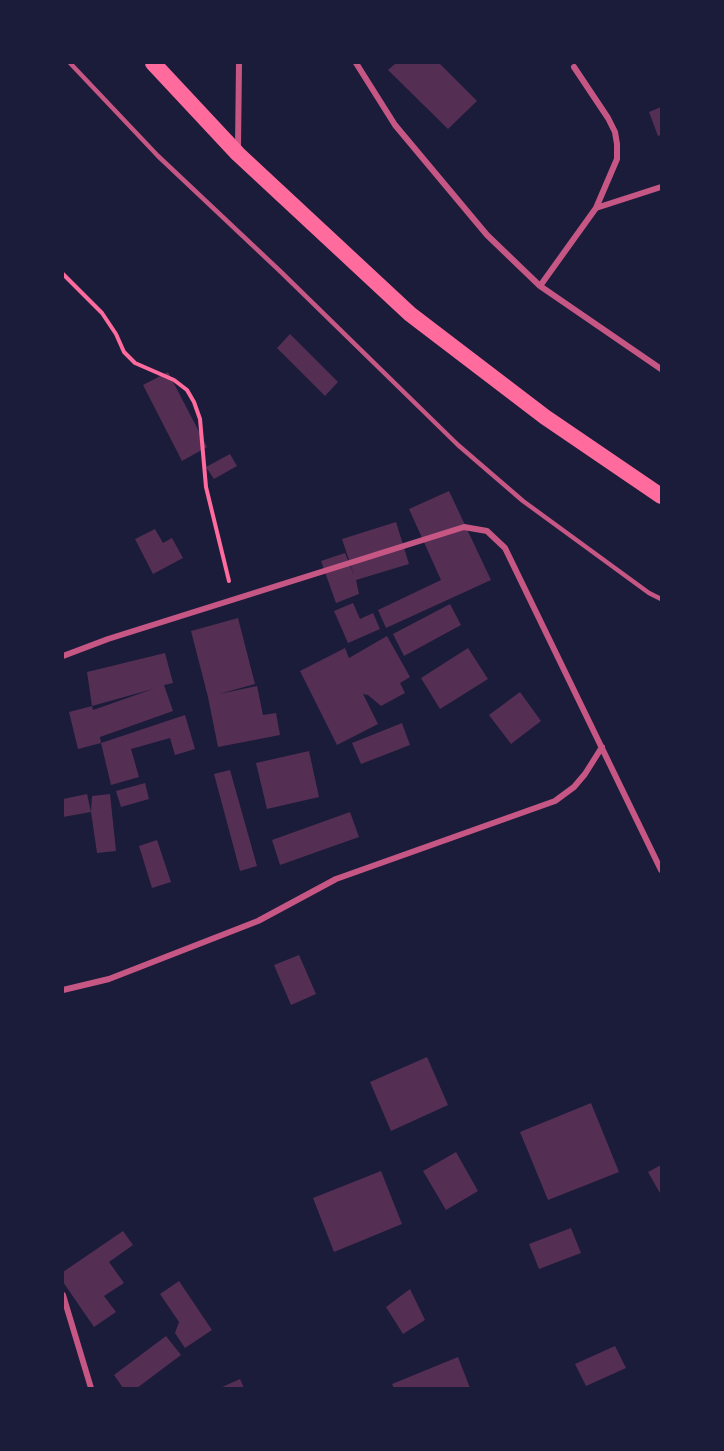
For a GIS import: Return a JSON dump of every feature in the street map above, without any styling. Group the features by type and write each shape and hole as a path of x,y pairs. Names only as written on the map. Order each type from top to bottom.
{"highway":[{"path":"153,63 238,154 410,314 545,417 661,496"}],"street":[{"path":"238,154 239,63"},
{"path":"356,63 395,125 487,236 540,286 661,369"},
{"path":"540,286 596,208 617,159 615,132 574,67"},
{"path":"596,208 661,187"},
{"path":"63,656 108,639 464,526 487,531 505,548 661,870"},
{"path":"63,990 109,979 152,963 258,921 336,879 555,801 574,787 602,747"},
{"path":"63,1295 91,1388"}],"lane":[{"path":"70,63 158,156 458,445 523,501 649,593 661,599"}],"path":[{"path":"63,274 102,313 116,334 124,352 135,363 174,380 186,390 194,402 200,419 206,487 234,599"}],"building":[{"path":"396,63 439,63 477,101 448,129 388,70"},
{"path":"661,107 661,135 658,136 649,112"},
{"path":"290,334 338,382 325,396 277,348"},
{"path":"168,372 207,447 182,461 143,385"},
{"path":"230,454 237,466 214,479 206,467"},
{"path":"449,491 491,580 386,628 378,610 441,580 409,509"},
{"path":"396,522 409,564 356,580 359,594 336,603 321,561 345,553 354,575 342,539"},
{"path":"155,529 163,543 172,538 183,558 153,574 135,539"},
{"path":"353,603 360,619 373,613 380,629 348,643 334,611"},
{"path":"450,604 461,625 404,656 393,634"},
{"path":"238,618 255,684 219,694 257,686 263,715 276,713 280,735 218,747 191,631"},
{"path":"387,636 410,677 400,683 405,693 381,706 368,695 363,694 378,724 337,745 300,671 345,648 349,658"},
{"path":"468,648 488,679 440,709 421,678"},
{"path":"165,653 173,683 164,685 173,711 100,737 101,743 78,749 69,712 92,706 87,672","holes":["153,689 93,710 92,706"]},
{"path":"520,692 541,721 511,744 489,715"},
{"path":"185,715 195,749 175,755 170,738 131,749 139,777 111,785 101,743"},
{"path":"402,723 410,745 361,764 352,743"},
{"path":"309,751 319,797 267,809 256,763"},
{"path":"230,770 257,866 240,871 214,774"},
{"path":"145,783 149,799 121,807 116,791"},
{"path":"87,794 91,812 63,817 63,799"},
{"path":"110,794 116,851 97,853 91,812 92,796"},
{"path":"350,812 359,837 280,865 272,840"},
{"path":"157,840 171,882 152,888 139,846"},
{"path":"299,955 316,994 291,1005 274,965"},
{"path":"427,1057 448,1105 391,1131 370,1082"},
{"path":"591,1103 619,1172 548,1200 520,1132"},
{"path":"456,1152 478,1191 446,1210 423,1171"},
{"path":"661,1165 661,1195 648,1172"},
{"path":"381,1171 402,1224 334,1252 313,1198"},
{"path":"571,1228 581,1253 539,1269 529,1244"},
{"path":"123,1231 133,1245 109,1262 124,1283 104,1296 116,1312 94,1327 63,1282 63,1272"},
{"path":"179,1281 212,1330 185,1348 175,1333 179,1322 160,1294"},
{"path":"410,1289 425,1320 403,1334 386,1307"},
{"path":"166,1336 181,1355 137,1388 123,1388 114,1375"},
{"path":"615,1346 626,1368 586,1386 575,1364"},
{"path":"458,1357 470,1388 394,1388 392,1384"},
{"path":"240,1379 244,1388 220,1388"}]}
